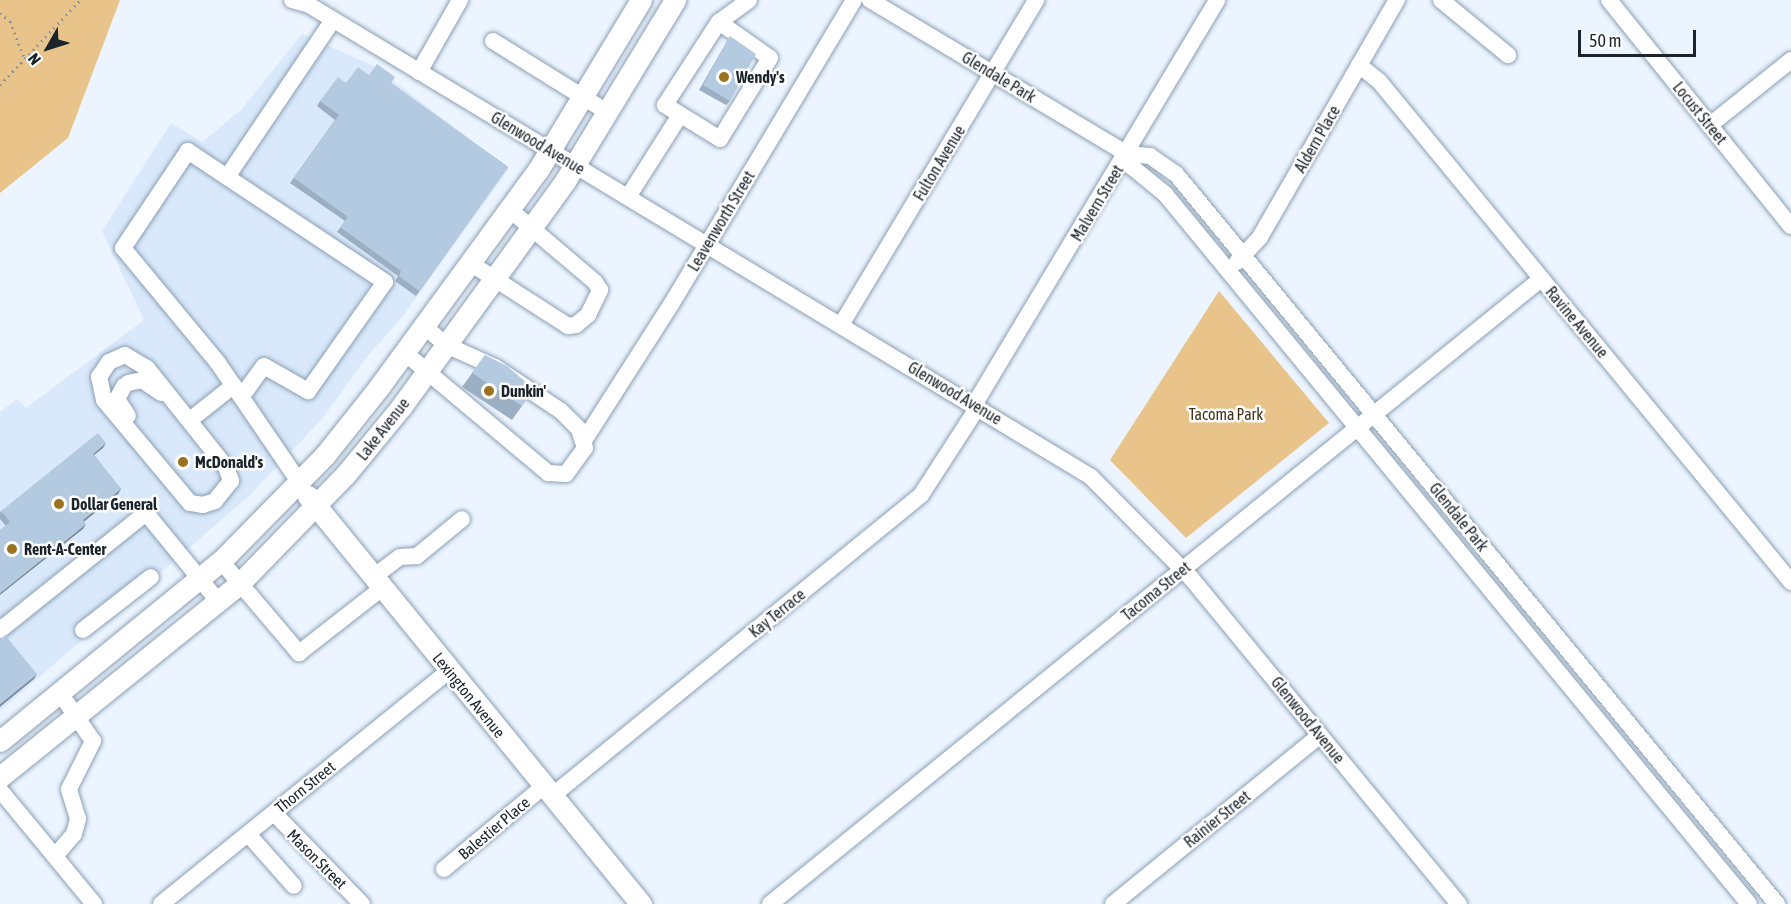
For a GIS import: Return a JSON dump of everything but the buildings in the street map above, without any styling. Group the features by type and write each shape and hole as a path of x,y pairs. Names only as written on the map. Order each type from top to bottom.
{"main road":[{"name":"Lake Avenue","path":"0,741 221,561 300,483 405,353 510,210 550,151 641,0"},
{"name":"Lake Avenue","path":"0,777 239,584 316,507 426,372 532,227 575,165 675,0"},
{"name":"Lexington Avenue","path":"300,483 316,507 377,583 641,904"}],"street":[{"name":"Glenwood Avenue","path":"292,0 333,20 1091,477 1183,569 1459,904"},
{"path":"419,72 460,0"},
{"path":"719,22 766,51 770,58 720,139 665,105 719,22 749,0"},
{"name":"Leavenworth Street","path":"426,372 553,476 566,474 585,448 585,439 854,0"},
{"name":"Glendale Park","path":"870,0 1127,154 1145,154 1170,168 1778,904"},
{"name":"Fulton Avenue","path":"841,325 1036,0"},
{"name":"Malvern Street","path":"976,406 1217,0"},
{"name":"Aldern Place","path":"1227,270 1244,256 1260,237 1397,0"},
{"path":"1441,0 1508,55"},
{"name":"Locust Street","path":"1609,0 1791,226"},
{"path":"227,177 333,20"},
{"path":"493,41 607,112"},
{"path":"1710,125 1791,60"},
{"name":"Ravine Avenue","path":"1359,65 1379,81 1791,582"},
{"path":"628,197 680,115"},
{"path":"190,420 238,391 264,366 308,391 385,282 188,151 123,248 238,391 300,483"},
{"name":"Glendale Park","path":"1127,154 1132,167 1161,190 1749,904"},
{"path":"470,263 568,326 576,325 588,315 600,290 532,227 510,210"},
{"name":"Tacoma Street","path":"770,904 1541,279"},
{"path":"424,326 446,345 495,367 561,411 585,439"},
{"path":"405,353 426,372"},
{"path":"132,357 190,420 226,467 231,481 223,494 208,504 196,505 183,497 104,400 99,377 116,358 132,357"},
{"path":"170,396 142,380 126,384 117,399 179,479 183,497"},
{"name":"Kay Terrace","path":"548,791 921,495 976,406"},
{"path":"0,630 146,513 218,601"},
{"path":"221,561 299,652 377,583 400,557 417,556 462,519"},
{"path":"83,630 151,578"},
{"name":"Thorn Street","path":"160,904 449,671"},
{"path":"54,856 74,834 78,819 69,789 93,741 60,693"},
{"name":"Rainier Street","path":"1113,904 1320,735"},
{"path":"0,790 94,904"},
{"name":"Balestier Place","path":"444,870 548,791"},
{"name":"Mason Street","path":"274,813 362,904"},
{"path":"248,834 294,886"}],"path":[{"path":"0,85 80,0"},
{"path":"0,13 9,21 24,57"}],"shaded area":[{"path":"302,34 374,66 509,169 403,316 365,359 322,419 248,497 0,711 0,412 17,399 26,408 144,320 102,231 171,123 202,142 241,110"}],"green space":[{"path":"0,0 120,0 68,138 0,193"},
{"name":"Tacoma Park","path":"1219,291 1329,423 1186,538 1110,460"}],"place":[{"name":"Wendy's","path":"724,77"},
{"name":"Dunkin'","path":"489,391"},
{"name":"McDonald's","path":"183,462"},
{"name":"Dollar General","path":"59,504"},
{"name":"Rent-A-Center","path":"12,549"}]}
